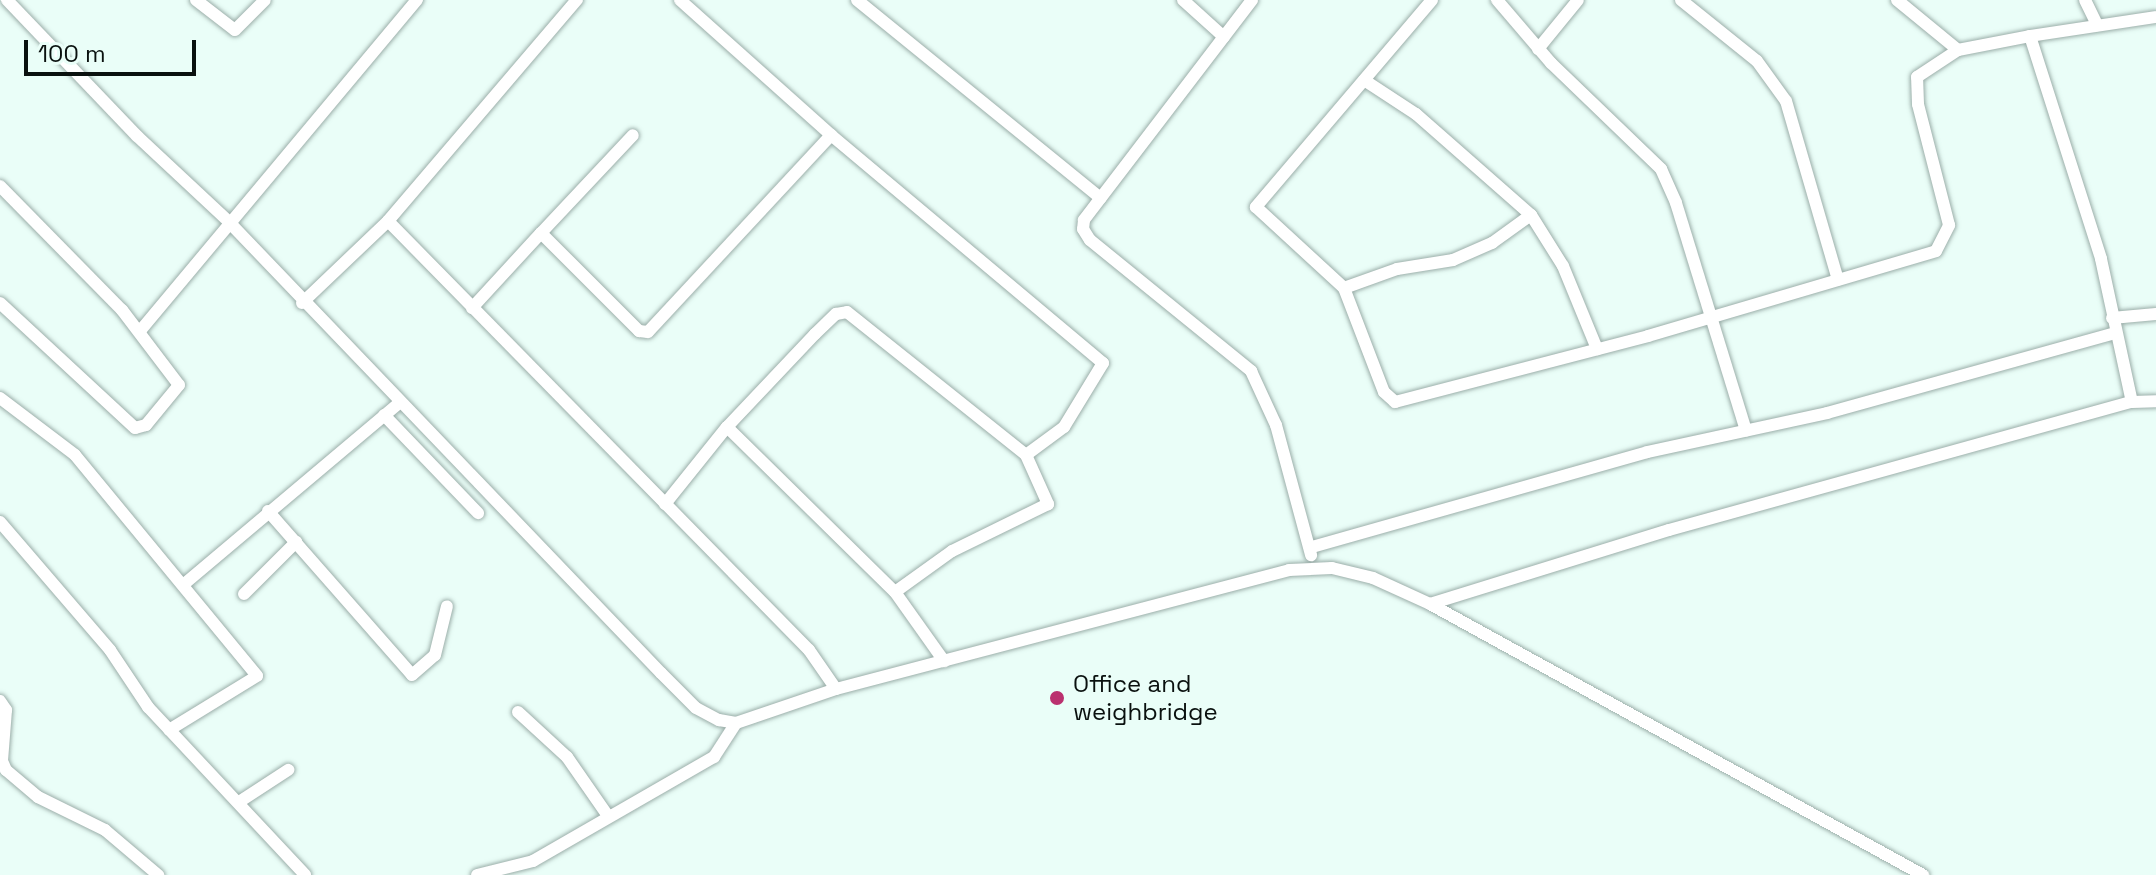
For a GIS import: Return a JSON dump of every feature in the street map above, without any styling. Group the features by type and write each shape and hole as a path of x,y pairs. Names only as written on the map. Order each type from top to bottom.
{"street":[{"path":"7,0 137,136 228,221 398,404 696,708 736,723"},
{"path":"196,0 235,30 265,0"},
{"path":"140,331 198,267 228,221 417,0"},
{"path":"302,303 388,221 577,0"},
{"path":"680,0 831,135 1103,363 1064,427 1026,455"},
{"path":"857,0 1101,198"},
{"path":"1183,0 1224,37"},
{"path":"1252,0 1084,220 1090,240 1251,371 1276,425 1312,547 1309,566"},
{"path":"1432,0 1256,207 1344,288 1384,392 1395,402 1913,261 1936,251 1946,239 1949,225 1915,88 1917,77 1958,50 2156,17"},
{"path":"1497,0 1538,49 1661,169 1712,317 1746,430"},
{"path":"1538,49 1578,0"},
{"path":"1681,0 1757,61 1786,101 1838,280"},
{"path":"1897,0 1958,50"},
{"path":"2085,0 2097,25"},
{"path":"2030,36 2101,259 2132,402"},
{"path":"1364,80 1416,114 1531,215 1563,266 1597,349"},
{"path":"472,308 633,135"},
{"path":"541,233 644,334 831,135"},
{"path":"0,186 140,331 179,385 137,428 114,413 0,303"},
{"path":"1344,288 1397,269 1453,260 1492,243 1531,215"},
{"path":"388,221 809,650 836,689"},
{"path":"665,504 727,427 841,311 1026,455 1048,504 952,551 895,592"},
{"path":"2112,318 2156,314"},
{"path":"1312,547 1647,452 1827,413 2116,333"},
{"path":"0,398 75,455 257,679 223,693 169,730"},
{"path":"1430,604 1669,530 2132,402 2156,401"},
{"path":"183,585 398,404"},
{"path":"384,415 478,513"},
{"path":"727,427 895,592 944,661"},
{"path":"453,488 467,474"},
{"path":"268,511 412,675 435,655 447,606"},
{"path":"0,522 110,650 169,730 305,875"},
{"path":"244,594 296,542"},
{"path":"477,875 533,861 714,757 736,723 836,689 1309,566 1373,578 1430,604 1923,875"},
{"path":"0,701 6,770 38,797 105,830 158,875"},
{"path":"518,712 567,757 608,816"},
{"path":"239,802 288,770"}],"place":[{"name":"Office and weighbridge","path":"1057,698"}]}
